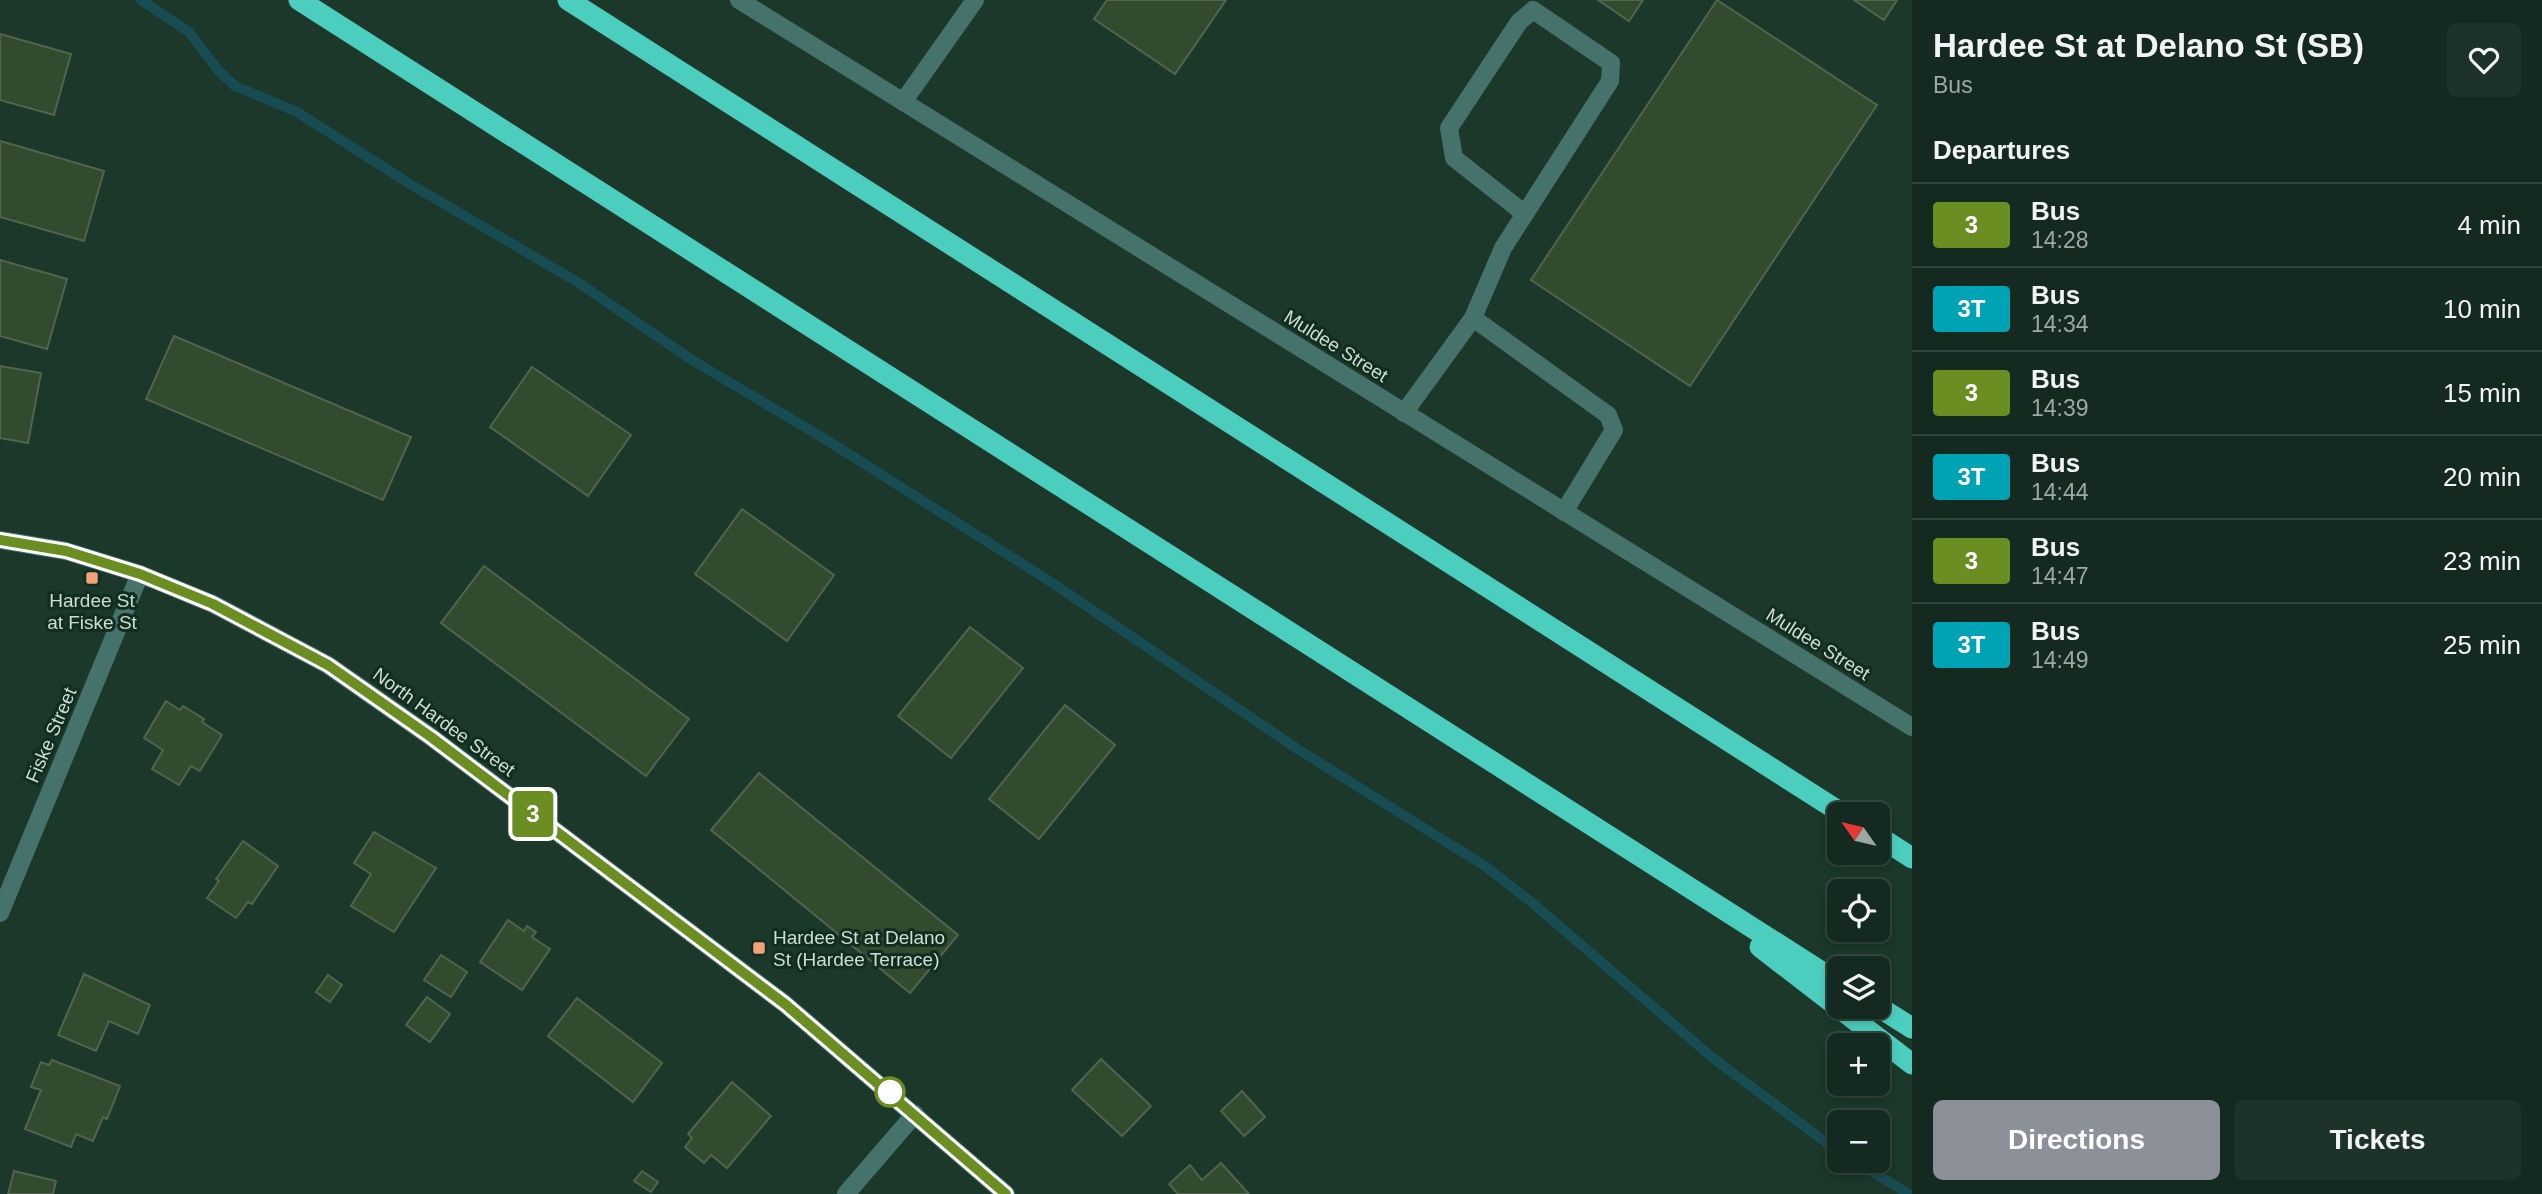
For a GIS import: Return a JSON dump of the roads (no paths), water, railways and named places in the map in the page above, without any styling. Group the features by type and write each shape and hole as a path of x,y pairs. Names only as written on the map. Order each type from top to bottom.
{"highway":[{"path":"299,0 1827,975"},
{"path":"569,0 1827,804"},
{"path":"1890,844 1912,858"},
{"path":"1658,869 1912,1065"},
{"path":"1890,1014 1912,1028"}],"street":[{"name":"Muldee Street","path":"739,0 1912,727"},
{"path":"903,102 975,0"},
{"path":"1404,413 1473,318 1503,248 1525,214 1610,81 1611,63 1533,10 1518,22 1450,128 1454,158 1525,214"},
{"path":"1473,318 1608,415 1614,430 1563,512"},
{"name":"North Hardee Street","path":"0,540 66,551 140,574 213,604 328,665 431,737 785,1004 1006,1194"},
{"name":"Fiske Street","path":"0,913 140,574"},
{"path":"846,1194 915,1114"}],"waterway":[{"path":"141,0 189,32 219,71 235,86 297,112 410,184 579,283 692,360 825,439 1054,584 1296,748 1485,866 1535,905 1714,1059 1827,1143"},
{"path":"1874,1173 1909,1194"}],"place":[{"name":"Hardee St at Fiske St","path":"92,578"},
{"name":"Hardee St at Delano St (Hardee Terrace)","path":"759,948"}]}
